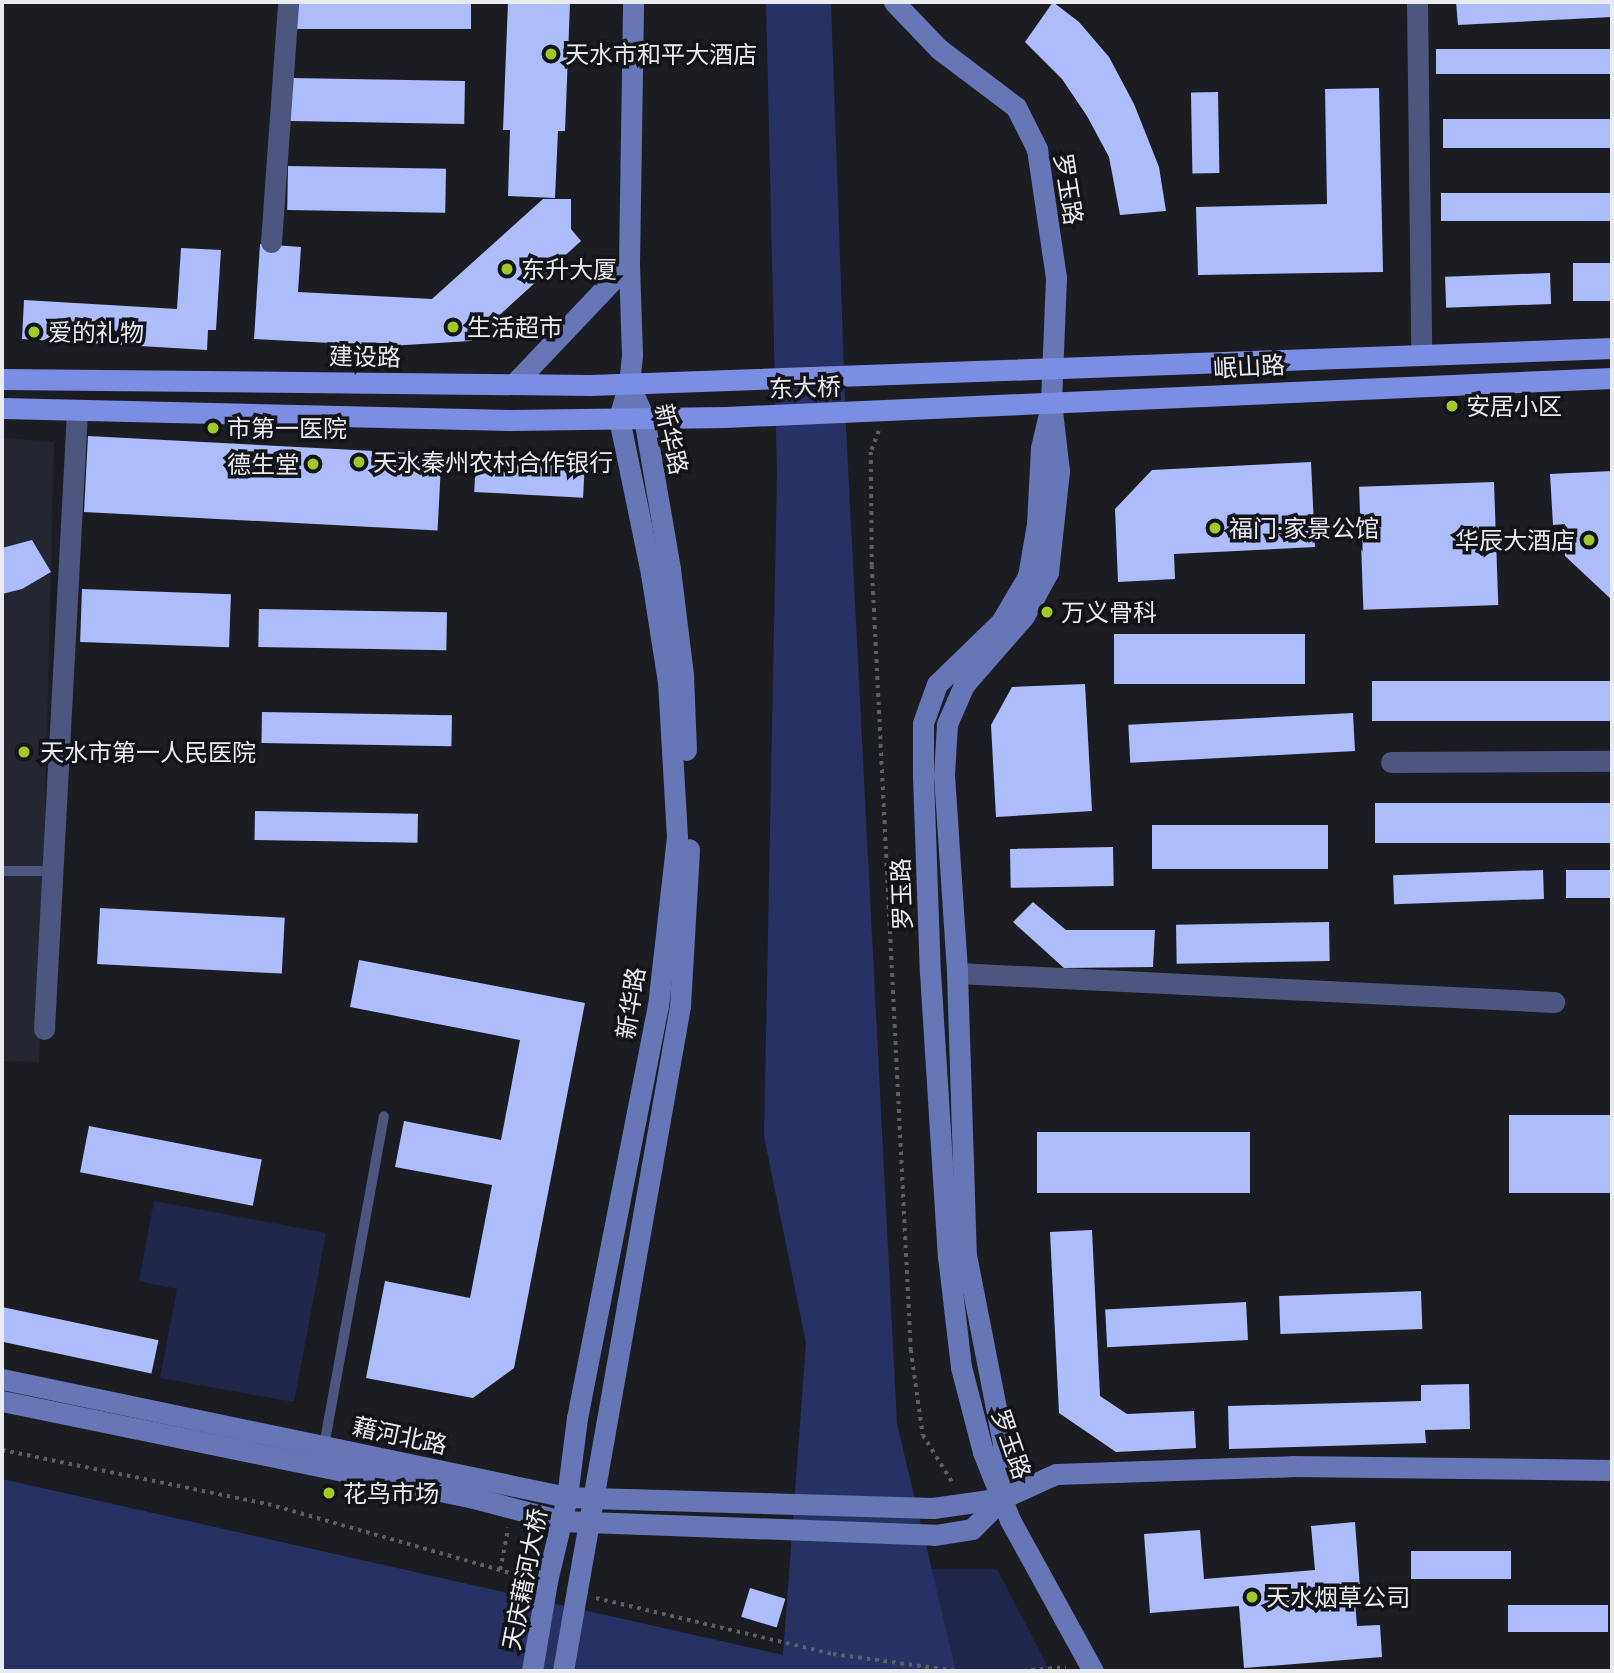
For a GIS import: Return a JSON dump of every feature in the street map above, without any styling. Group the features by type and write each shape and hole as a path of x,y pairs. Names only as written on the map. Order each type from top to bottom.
{"main road":[{"path":"629,384 633,318 629,263 633,2"},
{"name":"罗玉路","path":"894,2 939,49 1016,107 1037,149 1056,277 1051,402 1059,471 1048,572 1024,616 964,685 947,724 944,775 957,973 966,1255 1003,1443 1003,1498"},
{"path":"514,384 629,263"},
{"name":"岷山路","path":"885,373 1612,348"},
{"name":"东大桥","path":"727,379 885,373"},
{"name":"岷山路","path":"888,410 1612,378"},
{"name":"建设路","path":"2,379 514,384 629,384 727,379"},
{"name":"新华路","path":"592,1498 680,1006 690,842 683,675 644,418 629,384"},
{"name":"新华路","path":"567,1497 577,1418 658,1006 677,837 668,682 651,573 619,418 629,384"},
{"name":"罗玉路","path":"1003,1498 983,1452 961,1367 948,1256 930,972 923,723 937,684 1001,622 1028,576 1037,524 1041,448 1051,402"},
{"path":"2,408 496,419 644,418"},
{"name":"东大桥","path":"644,418 888,410"},
{"name":"藉河北路","path":"2,1379 567,1497 933,1508 1003,1498"},
{"name":"藉河北路","path":"2,1401 512,1508 561,1521 935,1535 972,1529 1003,1498"},
{"path":"1091,1668 1010,1520 1003,1498 1056,1474 1177,1468 1612,1470"},
{"name":"天庆藉河大桥","path":"532,1671 543,1581 567,1497"},
{"name":"天庆藉河大桥","path":"563,1671 585,1593 587,1520 592,1498"}],"street":[{"path":"271,242 288,2"},
{"path":"1417,2 1421,354"},
{"path":"44,1029 77,411"},
{"path":"1391,762 1612,761"},
{"path":"957,973 1554,1002"}],"lane":[{"path":"2,871 52,871"},
{"path":"324,1446 384,1116"}],"path":[{"path":"888,410 871,452 872,566 911,1350 923,1435 965,1502"},
{"path":"2,1450 268,1504 543,1581"},
{"path":"500,1570 512,1508"},
{"path":"585,1593 833,1654 957,1671"},
{"path":"1023,1671 1091,1668"}],"shaded area":[{"path":"766,2 831,2 846,427 897,1424 956,1671 2,1671 2,1479 783,1655 806,1343 764,1136 777,474"},
{"name":"天水市第一人民医院","path":"2,438 54,442 39,1062 2,1061"},
{"path":"154,1201 326,1233 294,1402 160,1378 177,1289 139,1281"},
{"path":"931,1569 997,1569 1050,1671 956,1671"}],"building":[{"path":"293,2 471,2 471,29 293,29"},
{"path":"508,2 570,3 565,131 558,131 555,198 508,196 510,130 503,130"},
{"path":"1053,2 1079,22 1109,57 1134,104 1159,167 1166,211 1120,215 1109,157 1087,116 1062,79 1025,42"},
{"path":"1456,2 1612,2 1612,17 1458,25"},
{"path":"1436,49 1612,49 1612,74 1436,74"},
{"path":"291,78 465,81 464,124 290,121"},
{"path":"1379,88 1383,272 1198,275 1196,207 1327,204 1325,89"},
{"path":"1191,92 1218,92 1219,173 1192,173"},
{"path":"1443,119 1612,119 1612,148 1443,148"},
{"path":"288,166 446,169 445,213 287,210"},
{"path":"1441,193 1612,193 1612,221 1441,221"},
{"path":"543,199 571,199 571,229 581,241 471,341 389,346 254,339 260,244 301,247 298,292 432,299"},
{"path":"181,248 221,250 216,330 208,330 207,350 22,339 24,300 177,309"},
{"path":"1573,263 1612,263 1612,301 1573,301"},
{"path":"1550,273 1551,304 1446,308 1445,277"},
{"path":"88,436 442,455 438,530 84,512"},
{"path":"476,458 585,464 583,498 474,492"},
{"name":"福门·家景公馆","path":"1311,462 1315,547 1174,554 1175,579 1118,582 1115,509 1152,470"},
{"name":"华辰大酒店","path":"1612,471 1612,600 1565,556 1565,524 1553,525 1550,474"},
{"path":"1494,482 1498,605 1363,610 1359,487"},
{"path":"32,540 51,572 22,589 2,594 2,548"},
{"path":"82,589 231,594 229,647 80,642"},
{"path":"259,609 447,612 446,650 258,647"},
{"path":"1114,634 1305,634 1305,684 1114,684"},
{"path":"1372,681 1612,681 1612,721 1372,721"},
{"path":"1085,684 1092,811 996,817 991,725 1012,687"},
{"path":"262,712 452,715 451,746 261,743"},
{"path":"1353,713 1355,751 1130,763 1128,725"},
{"path":"1375,803 1612,803 1612,843 1375,843"},
{"path":"255,811 418,814 417,843 254,840"},
{"path":"1152,825 1328,825 1328,869 1152,869"},
{"path":"1113,847 1114,886 1011,888 1010,849"},
{"path":"1543,870 1544,899 1394,904 1393,875"},
{"path":"1566,870 1612,870 1612,898 1566,898"},
{"path":"1033,902 1066,930 1155,930 1153,967 1064,968 1013,922"},
{"path":"100,908 285,918 282,974 97,964"},
{"path":"1329,922 1330,961 1177,964 1176,925"},
{"path":"359,960 585,1003 514,1368 473,1398 366,1378 385,1281 470,1298 492,1185 395,1167 404,1121 501,1140 520,1040 350,1007"},
{"path":"1509,1115 1612,1115 1612,1193 1509,1193"},
{"path":"89,1126 262,1160 253,1206 80,1172"},
{"path":"1037,1132 1250,1132 1250,1193 1037,1193"},
{"path":"1092,1230 1100,1396 1127,1414 1194,1411 1196,1448 1116,1452 1059,1413 1050,1232"},
{"path":"1421,1291 1422,1329 1280,1334 1279,1296"},
{"path":"1246,1302 1248,1340 1107,1347 1105,1309"},
{"path":"2,1307 159,1340 151,1374 2,1342"},
{"path":"1469,1384 1470,1429 1425,1430 1426,1443 1229,1449 1228,1406 1421,1401 1421,1385"},
{"name":"天水烟草公司","path":"1355,1522 1360,1588 1354,1588 1357,1626 1380,1625 1382,1657 1244,1668 1239,1606 1150,1613 1144,1534 1200,1530 1204,1579 1315,1570 1311,1526"},
{"path":"1411,1551 1511,1551 1511,1579 1411,1579"},
{"path":"750,1588 785,1599 777,1628 741,1617"},
{"path":"1508,1605 1608,1605 1608,1632 1508,1632"}],"place":[{"name":"天水市和平大酒店","path":"551,54"},
{"name":"东升大厦","path":"507,269"},
{"name":"生活超市","path":"453,327"},
{"name":"爱的礼物","path":"34,332"},
{"name":"安居小区","path":"1452,406"},
{"name":"市第一医院","path":"213,428"},
{"name":"天水秦州农村合作银行","path":"359,462"},
{"name":"德生堂","path":"313,464"},
{"name":"福门·家景公馆","path":"1215,528"},
{"name":"华辰大酒店","path":"1589,540"},
{"name":"万义骨科","path":"1047,612"},
{"name":"天水市第一人民医院","path":"24,752"},
{"name":"花鸟市场","path":"329,1493"},
{"name":"天水烟草公司","path":"1252,1597"}]}
